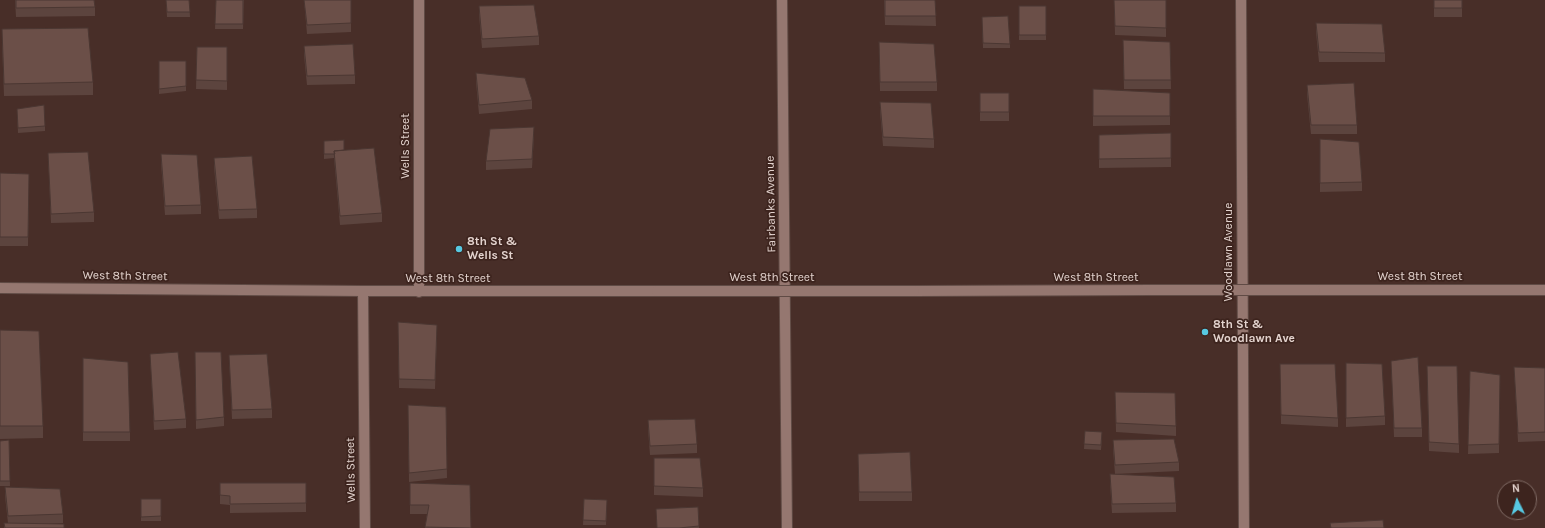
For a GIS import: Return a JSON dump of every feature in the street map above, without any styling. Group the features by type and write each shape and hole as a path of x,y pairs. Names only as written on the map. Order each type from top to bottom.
{"street":[{"name":"Wells Street","path":"419,0 419,292"},
{"name":"Fairbanks Avenue","path":"782,0 787,528"},
{"name":"Woodlawn Avenue","path":"1240,0 1244,528"},
{"name":"West 8th Street","path":"0,288 419,292 1545,290"},
{"name":"Wells Street","path":"363,291 365,528"}],"building":[{"path":"16,0 94,0 95,7 16,8"},
{"path":"166,0 189,0 190,12 167,12"},
{"path":"216,0 243,0 243,24 215,24"},
{"path":"304,0 351,0 351,23 307,25"},
{"path":"885,0 935,0 936,16 885,16"},
{"path":"1114,0 1166,0 1166,28 1115,26"},
{"path":"1434,0 1462,0 1462,8 1434,8"},
{"path":"534,5 539,36 482,39 479,6"},
{"path":"1019,6 1046,6 1046,35 1019,35"},
{"path":"1008,16 1010,44 983,43 982,17"},
{"path":"1316,23 1382,24 1385,53 1319,52"},
{"path":"88,28 93,82 4,84 2,29"},
{"path":"1123,40 1170,42 1171,80 1124,80"},
{"path":"879,42 934,44 937,82 880,82"},
{"path":"353,44 355,75 307,76 304,46"},
{"path":"197,47 227,47 227,81 196,80"},
{"path":"159,61 186,61 186,86 159,89"},
{"path":"476,73 525,78 532,100 479,105"},
{"path":"1354,83 1357,125 1311,125 1307,85"},
{"path":"1093,89 1170,93 1170,116 1093,116"},
{"path":"980,93 1009,93 1009,112 980,112"},
{"path":"880,102 931,103 934,139 883,137"},
{"path":"44,105 45,126 18,128 17,109"},
{"path":"534,127 532,159 486,161 490,129"},
{"path":"1171,133 1171,158 1099,159 1099,135"},
{"path":"1320,139 1359,142 1362,182 1320,183"},
{"path":"344,140 344,150 334,151 335,154 324,154 324,141"},
{"path":"374,148 382,213 340,216 334,151"},
{"path":"88,152 94,212 51,214 48,153"},
{"path":"161,154 197,155 201,205 165,206"},
{"path":"252,156 257,209 219,210 214,158"},
{"path":"0,173 29,174 28,237 0,237"},
{"path":"398,322 437,325 435,380 399,379"},
{"path":"0,330 39,331 43,426 0,426"},
{"path":"178,352 186,419 154,421 150,354"},
{"path":"195,352 221,352 224,417 196,420"},
{"path":"267,354 272,409 232,410 229,355"},
{"path":"1418,357 1422,428 1394,428 1391,361"},
{"path":"83,358 128,362 130,432 83,432"},
{"path":"1346,363 1382,364 1385,416 1346,418"},
{"path":"1280,364 1335,364 1338,418 1281,415"},
{"path":"1427,366 1457,366 1459,444 1429,442"},
{"path":"1514,367 1545,368 1545,432 1518,433"},
{"path":"1470,371 1500,375 1499,444 1468,445"},
{"path":"1115,392 1175,393 1176,426 1116,423"},
{"path":"408,405 446,407 447,469 409,473"},
{"path":"695,419 697,444 650,446 648,420"},
{"path":"1085,431 1102,432 1101,445 1084,444"},
{"path":"1174,439 1179,462 1115,465 1113,440"},
{"path":"9,440 10,481 0,481 0,441"},
{"path":"910,452 912,492 859,492 858,454"},
{"path":"654,458 700,458 703,488 654,486"},
{"path":"1110,474 1174,477 1176,503 1112,504"},
{"path":"220,483 306,483 306,503 230,504 230,496 220,495"},
{"path":"410,483 470,485 471,528 425,527 429,505 410,505"},
{"path":"5,487 60,489 63,514 8,516"},
{"path":"141,499 161,499 161,516 141,517"},
{"path":"584,499 607,500 606,521 583,520"},
{"path":"698,507 699,526 657,528 656,509"},
{"path":"1383,520 1384,528 1331,528 1330,523"},
{"path":"4,523 64,524 64,528 5,528"}],"place":[{"name":"8th St & Wells St","path":"459,249"},
{"name":"8th St & Woodlawn Ave","path":"1205,332"}]}
